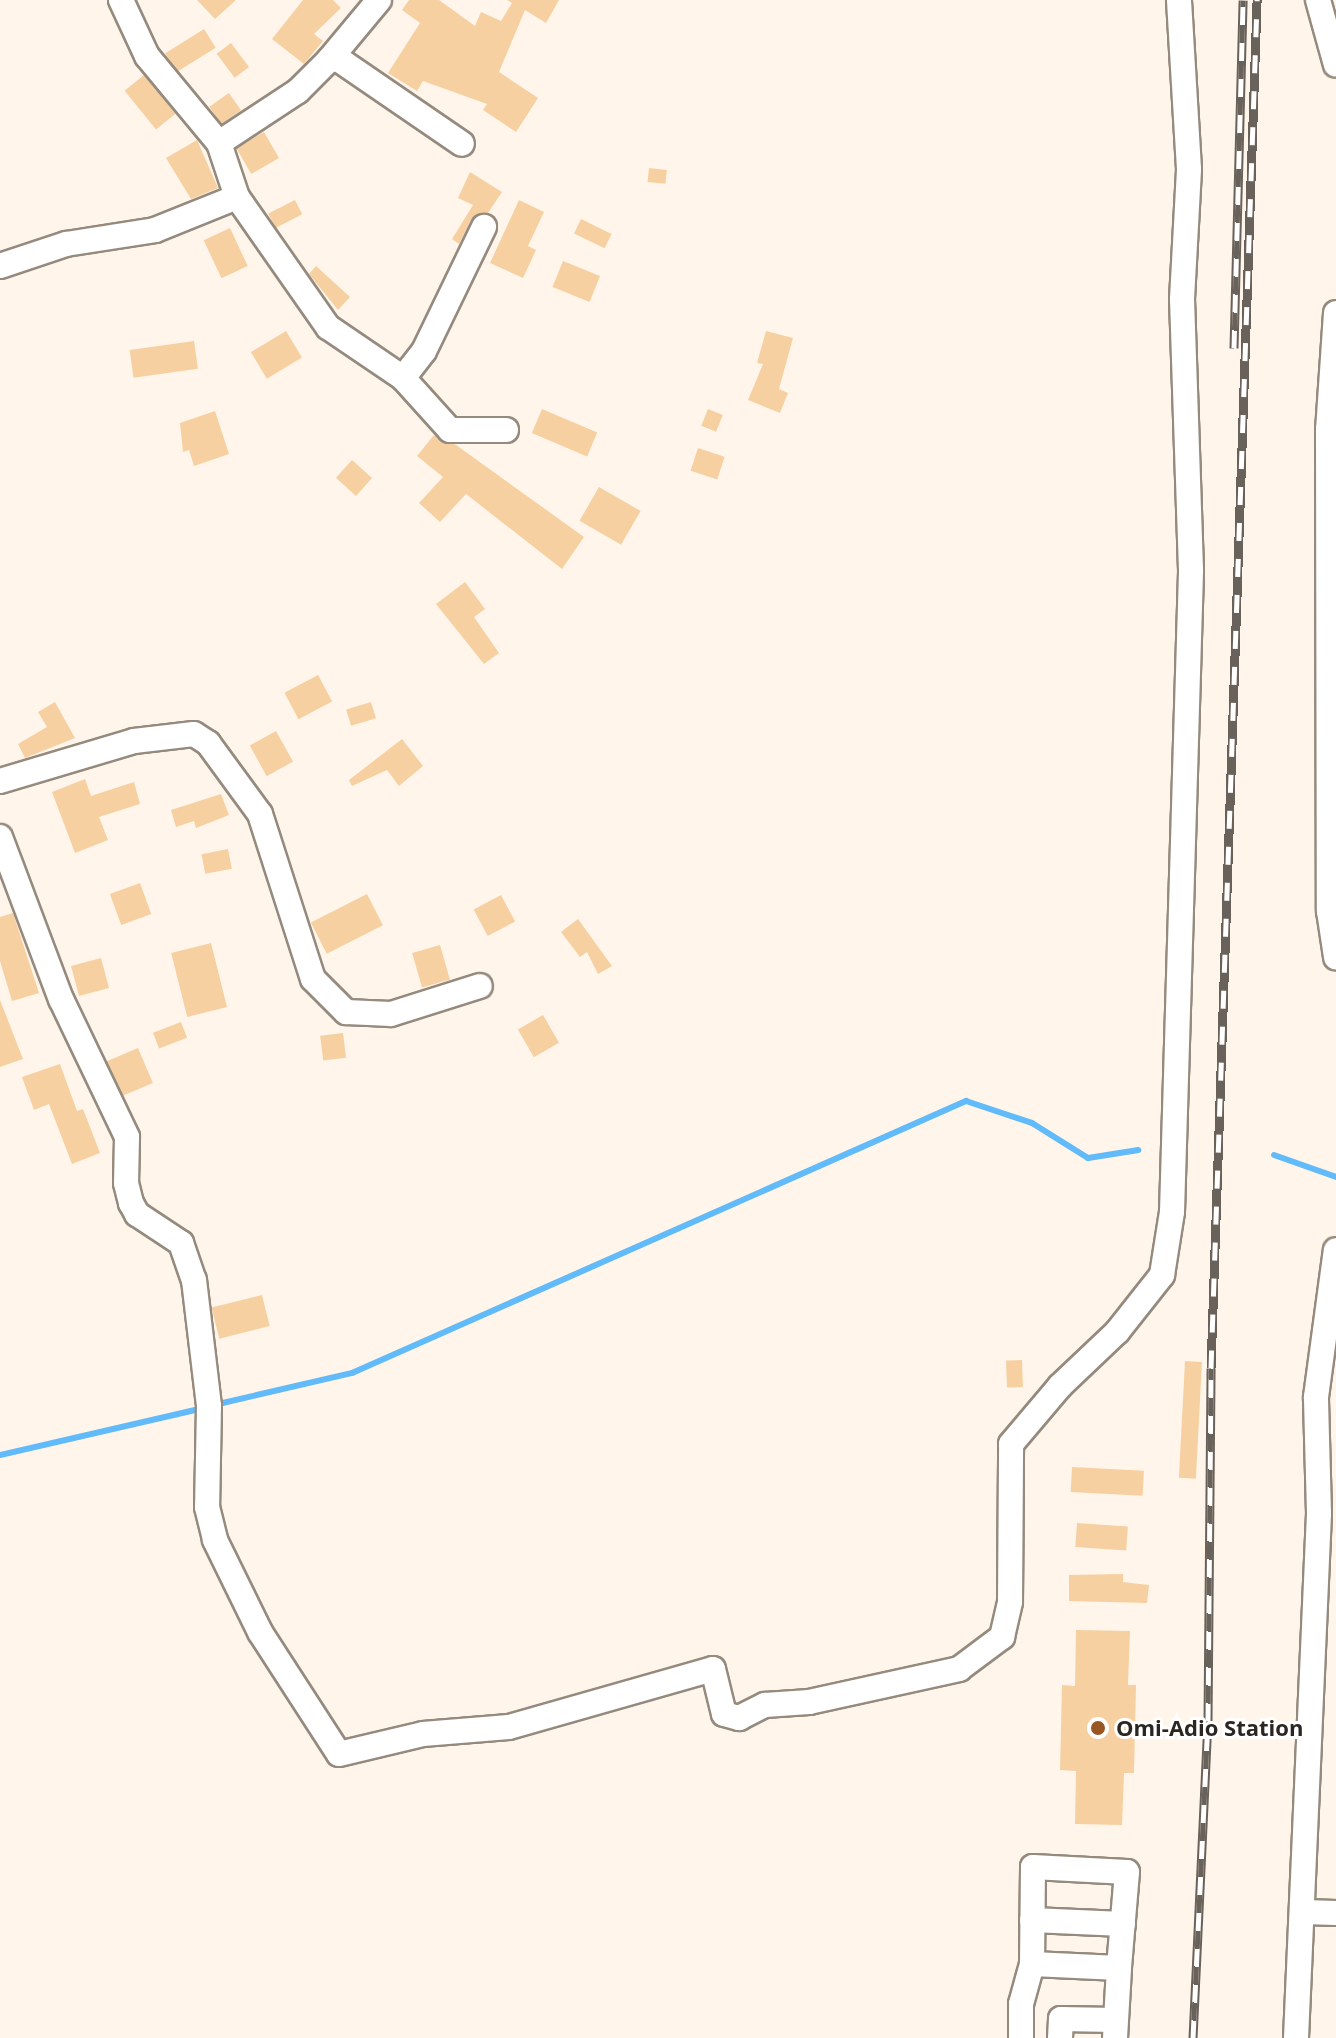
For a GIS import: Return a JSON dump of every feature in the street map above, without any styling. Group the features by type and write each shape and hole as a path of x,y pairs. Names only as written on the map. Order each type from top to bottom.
{"street":[{"path":"121,0 147,56 219,143 237,197 328,327 403,378 450,430 506,430"},
{"path":"219,143 298,91 329,60 379,0"},
{"path":"0,837 11,892 127,1137 126,1183 131,1203 137,1214 181,1243 194,1280 209,1406 207,1507 215,1540 260,1632 339,1754 423,1734 509,1727 713,1669 724,1714 739,1718 765,1705 809,1702 959,1669 1002,1637 1010,1602 1011,1444 1060,1386 1117,1332 1162,1275 1172,1212 1191,570 1182,299 1189,169 1179,0"},
{"path":"1318,0 1336,65"},
{"path":"329,60 351,64 462,144"},
{"path":"0,266 66,244 155,230 237,197"},
{"path":"403,378 424,351 484,227"},
{"path":"1336,313 1328,429 1329,911 1336,957"},
{"path":"0,781 134,741 194,734 208,743 260,814 313,979 346,1012 391,1014 480,986"},
{"path":"1296,2038 1304,1912 1319,1514 1316,1397 1336,1250"},
{"path":"1021,2038 1021,2004 1032,1964 1033,1867 1127,1872 1115,2029 1061,2019 1060,2038"},
{"path":"1304,1912 1336,1913"},
{"path":"1032,1920 1123,1924"},
{"path":"1032,1964 1119,1968"}],"building":[{"path":"197,0 236,0 215,19"},
{"path":"303,0 333,0 341,8 314,34 323,41 304,64 272,39"},
{"path":"409,0 439,0 475,26 481,12 501,21 512,3 507,0 559,0 546,23 525,10 499,72 538,98 516,132 483,110 487,104 423,81 417,91 388,73 420,23 402,10"},
{"path":"204,29 216,48 177,72 165,53"},
{"path":"231,43 249,67 235,78 217,54"},
{"path":"144,75 175,114 156,130 125,91"},
{"path":"229,93 241,110 221,124 209,107"},
{"path":"264,132 279,158 251,174 236,148"},
{"path":"197,140 218,188 191,199 166,158"},
{"path":"649,168 667,170 665,184 648,182"},
{"path":"470,172 502,192 488,213 471,220 459,244 452,239 473,205 458,198"},
{"path":"295,200 302,214 276,228 268,214"},
{"path":"519,200 544,212 528,246 536,250 523,278 490,263"},
{"path":"581,219 612,234 605,248 574,233"},
{"path":"230,228 248,266 221,278 204,240"},
{"path":"563,261 600,276 590,302 553,287"},
{"path":"316,266 350,297 338,310 309,274"},
{"path":"286,331 302,358 267,379 251,352"},
{"path":"766,331 793,338 779,389 788,393 780,413 748,400 763,364 757,363"},
{"path":"194,341 198,369 134,378 130,350"},
{"path":"542,409 597,432 587,456 532,433"},
{"path":"708,409 723,415 716,432 701,426"},
{"path":"215,411 229,454 194,466 189,450 183,452 180,423"},
{"path":"434,435 456,445 584,537 562,569 466,494 440,522 419,503 443,477 417,456"},
{"path":"698,448 725,457 717,479 691,471"},
{"path":"352,460 372,478 356,496 336,478"},
{"path":"599,487 641,511 621,545 580,521"},
{"path":"465,582 485,609 474,617 499,653 484,664 436,604"},
{"path":"318,675 332,701 299,719 284,693"},
{"path":"55,702 75,738 25,758 18,744 47,727 38,712"},
{"path":"371,702 376,718 351,726 346,710"},
{"path":"276,731 293,762 267,776 250,746"},
{"path":"402,739 423,766 399,786 387,770 352,786 349,780"},
{"path":"85,779 91,796 134,782 140,804 99,817 108,840 75,853 52,792"},
{"path":"221,794 229,815 196,828 194,821 176,827 171,810"},
{"path":"228,849 232,869 205,874 201,854"},
{"path":"140,883 151,914 121,925 110,894"},
{"path":"367,894 383,925 327,954 311,923"},
{"path":"501,895 515,921 488,936 474,910"},
{"path":"13,913 39,993 12,1001 0,961 0,917"},
{"path":"578,919 612,966 598,974 587,952 580,957 561,932"},
{"path":"211,943 227,1007 187,1017 171,953"},
{"path":"440,945 450,980 422,988 412,953"},
{"path":"101,958 109,988 79,996 71,966"},
{"path":"0,1000 23,1059 0,1067"},
{"path":"543,1015 559,1043 534,1057 518,1030"},
{"path":"181,1022 187,1038 159,1049 153,1033"},
{"path":"343,1033 346,1058 323,1061 320,1036"},
{"path":"138,1048 153,1083 122,1096 107,1061"},
{"path":"60,1064 77,1111 83,1109 100,1153 72,1164 49,1104 34,1110 22,1077"},
{"path":"262,1295 270,1326 219,1339 212,1308"},
{"path":"1022,1360 1023,1387 1007,1388 1006,1361"},
{"path":"1185,1361 1202,1362 1196,1479 1179,1478"},
{"path":"1072,1467 1144,1471 1143,1496 1071,1492"},
{"path":"1077,1523 1128,1527 1126,1550 1075,1547"},
{"path":"1123,1574 1123,1582 1149,1585 1147,1603 1069,1601 1069,1575"},
{"name":"Omi-Adio Station","path":"1076,1630 1130,1631 1128,1685 1136,1685 1134,1773 1124,1773 1122,1825 1075,1824 1076,1771 1060,1770 1062,1685 1075,1686"}],"waterway":[{"path":"214,1405 352,1373 966,1101 1032,1123 1088,1158 1138,1150"},
{"path":"1274,1155 1336,1177"},
{"path":"0,1455 203,1408"}],"railway":[{"path":"1234,348 1243,0"},
{"path":"1193,2038 1208,1721 1211,1368 1257,0"}],"place":[{"name":"Omi-Adio Station","path":"1098,1728"}]}
